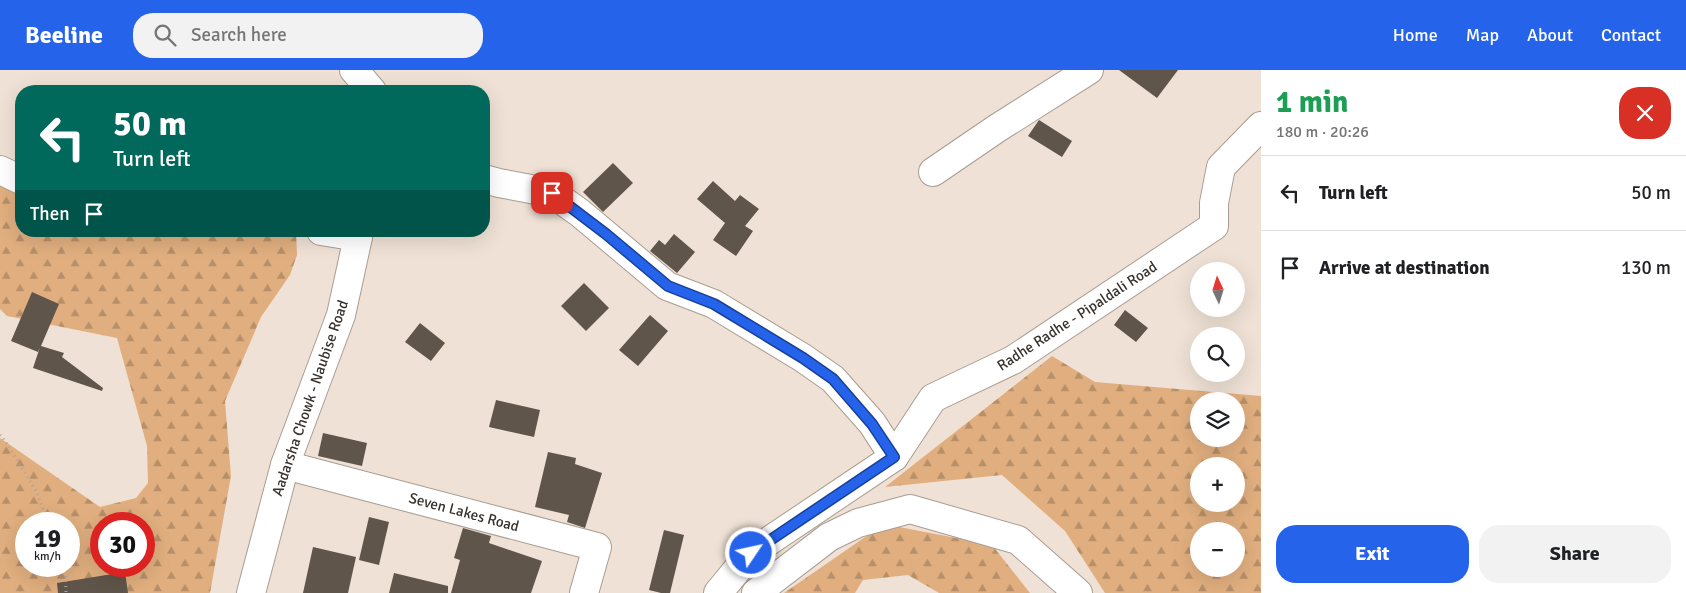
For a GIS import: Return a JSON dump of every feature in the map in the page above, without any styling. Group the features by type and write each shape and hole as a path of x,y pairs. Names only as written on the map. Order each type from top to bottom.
{"street":[{"path":"346,70 347,85"},
{"path":"354,70 367,85"},
{"path":"933,172 1011,119 1089,70"},
{"name":"Radhe Radhe - Pipaldali Road","path":"718,593 751,553 894,457 933,398 1013,360 1214,226 1214,203 1221,167 1261,126"},
{"path":"0,170 15,177"},
{"path":"490,181 552,193 587,218 668,286 714,304 803,358 833,379 872,424 894,457"},
{"name":"Aadarsha Chowk - Naubise Road","path":"251,593 285,464 341,315 357,237"},
{"name":"Seven Lakes Road","path":"285,464 597,548 584,593"},
{"path":"756,593 829,538 858,524 910,509 1018,540 1078,593"}],"path":[{"path":"0,435 36,491 44,512"},
{"path":"65,577 66,593"}],"green space":[{"path":"0,167 15,168 15,237 296,237 297,255 290,275 261,317 225,401 231,476 210,593 0,593 0,438 100,507 136,498 148,483 147,446 117,338 7,316 0,309"},
{"path":"1052,356 1095,382 1214,392 1190,392 1190,447 1245,447 1245,395 1261,396 1261,593 1105,593 1065,531 1002,475 885,487"},
{"path":"884,524 992,545 1030,593 939,593 908,575 863,580 855,593 784,593"}],"building":[{"path":"1119,70 1178,70 1157,98"},
{"path":"1039,120 1072,141 1062,157 1028,136"},
{"path":"613,163 633,183 603,212 583,192"},
{"path":"713,181 735,201 740,195 759,209 745,226 753,231 736,256 713,240 725,223 697,199"},
{"path":"674,234 695,252 677,273 650,251 659,240 665,245"},
{"path":"584,283 609,308 586,331 561,306"},
{"path":"32,292 59,304 41,346 64,353 62,357 103,388 102,391 33,368 40,347 38,352 11,341"},
{"path":"1125,310 1148,328 1136,342 1114,325"},
{"path":"650,315 668,331 638,366 619,350"},
{"path":"420,323 445,343 431,361 405,342"},
{"path":"496,400 540,410 534,437 489,427"},
{"path":"323,433 367,443 362,466 318,456"},
{"path":"548,452 576,458 575,464 602,473 585,528 567,522 569,515 535,507"},
{"path":"369,517 389,522 379,565 359,560"},
{"path":"463,528 491,536 489,543 542,561 531,593 451,593 460,560 454,558"},
{"path":"664,530 684,535 670,593 649,590"},
{"path":"313,547 356,557 348,593 303,593"},
{"path":"394,573 448,586 448,593 389,593"},
{"path":"94,577 126,577 128,593 58,593 57,583"}],"route":[{"path":"552,193 580,213 668,286 714,304 803,358 833,379 872,424 894,457 751,553"}]}
